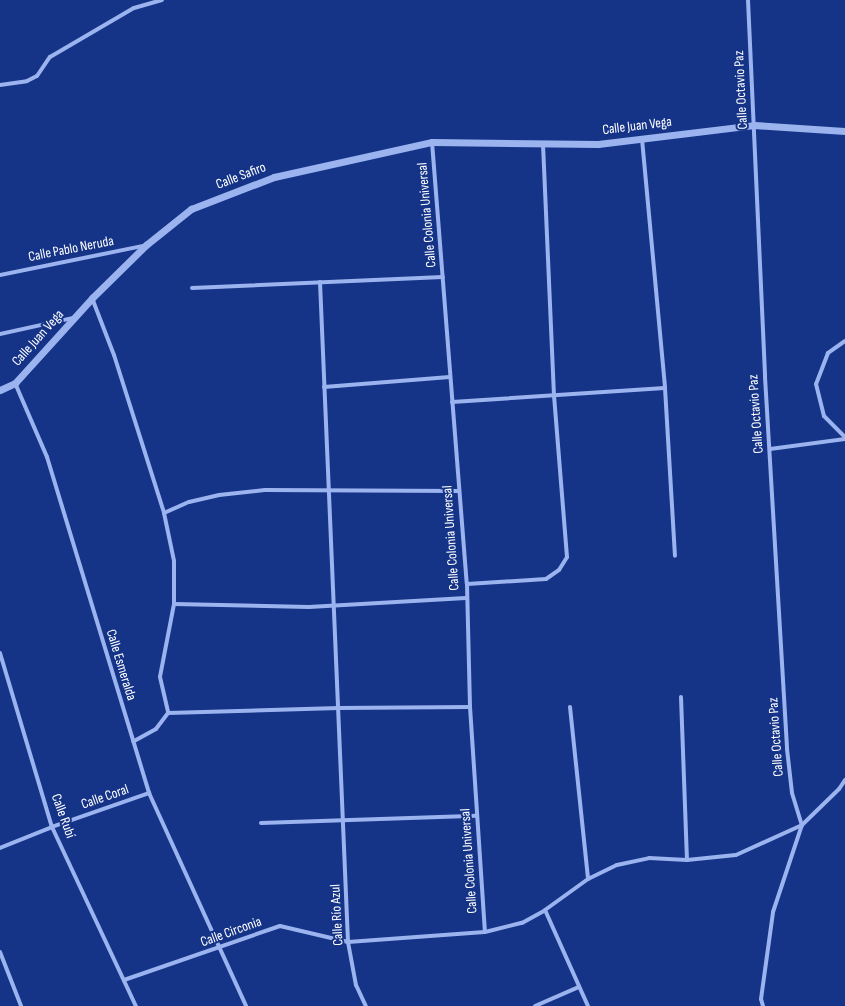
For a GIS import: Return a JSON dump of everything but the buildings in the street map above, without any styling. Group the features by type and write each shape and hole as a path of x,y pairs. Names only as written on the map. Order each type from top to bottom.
{"street":[{"path":"0,85 27,81 38,76 50,56 134,8 162,0"},
{"name":"Calle Octavio Paz","path":"748,0 770,449 787,749 792,793 802,825"},
{"name":"Calle Juan Vega","path":"432,142 542,145 598,144 754,125 845,131"},
{"path":"642,139 665,388 676,556"},
{"name":"Calle Safiro","path":"92,298 146,245 192,209 274,177 432,142"},
{"name":"Calle Colonia Universal","path":"432,142 467,584 466,598 470,707 485,932"},
{"path":"467,584 546,579 559,570 567,557 554,396 542,145"},
{"name":"Calle Pablo Neruda","path":"0,275 146,245"},
{"path":"192,288 443,277"},
{"name":"Calle Río Azul","path":"320,282 348,942 356,985 366,1006"},
{"path":"92,298 114,355 164,513 174,561 174,604 160,677 168,713 156,729 133,742"},
{"name":"Calle Juan Vega","path":"0,390 15,383 92,298"},
{"path":"0,334 75,317"},
{"path":"845,341 828,353 816,384 824,416 845,438"},
{"path":"324,387 450,377"},
{"name":"Calle Esmeralda","path":"15,383 47,457 149,793 218,949 246,1006"},
{"path":"452,402 665,388"},
{"path":"770,449 845,438"},
{"path":"164,513 189,502 219,495 265,490 459,491"},
{"path":"174,604 333,605 466,598"},
{"name":"Calle Rubí","path":"0,653 52,826 136,1006"},
{"path":"681,697 687,860"},
{"path":"168,713 339,708 470,707"},
{"path":"570,707 588,879"},
{"path":"763,1006 761,999 773,912 802,825 840,789 845,780"},
{"path":"840,789 845,791"},
{"name":"Calle Coral","path":"0,848 52,826 149,793"},
{"path":"261,823 343,819 477,816"},
{"name":"Calle Circonia","path":"124,980 218,949 280,926 348,942 485,932 522,923 545,910 588,879 617,865 649,858 687,860 736,855 802,825"},
{"path":"545,910 588,1006"},
{"path":"0,952 21,1006"},
{"path":"535,1006 579,987"}]}
